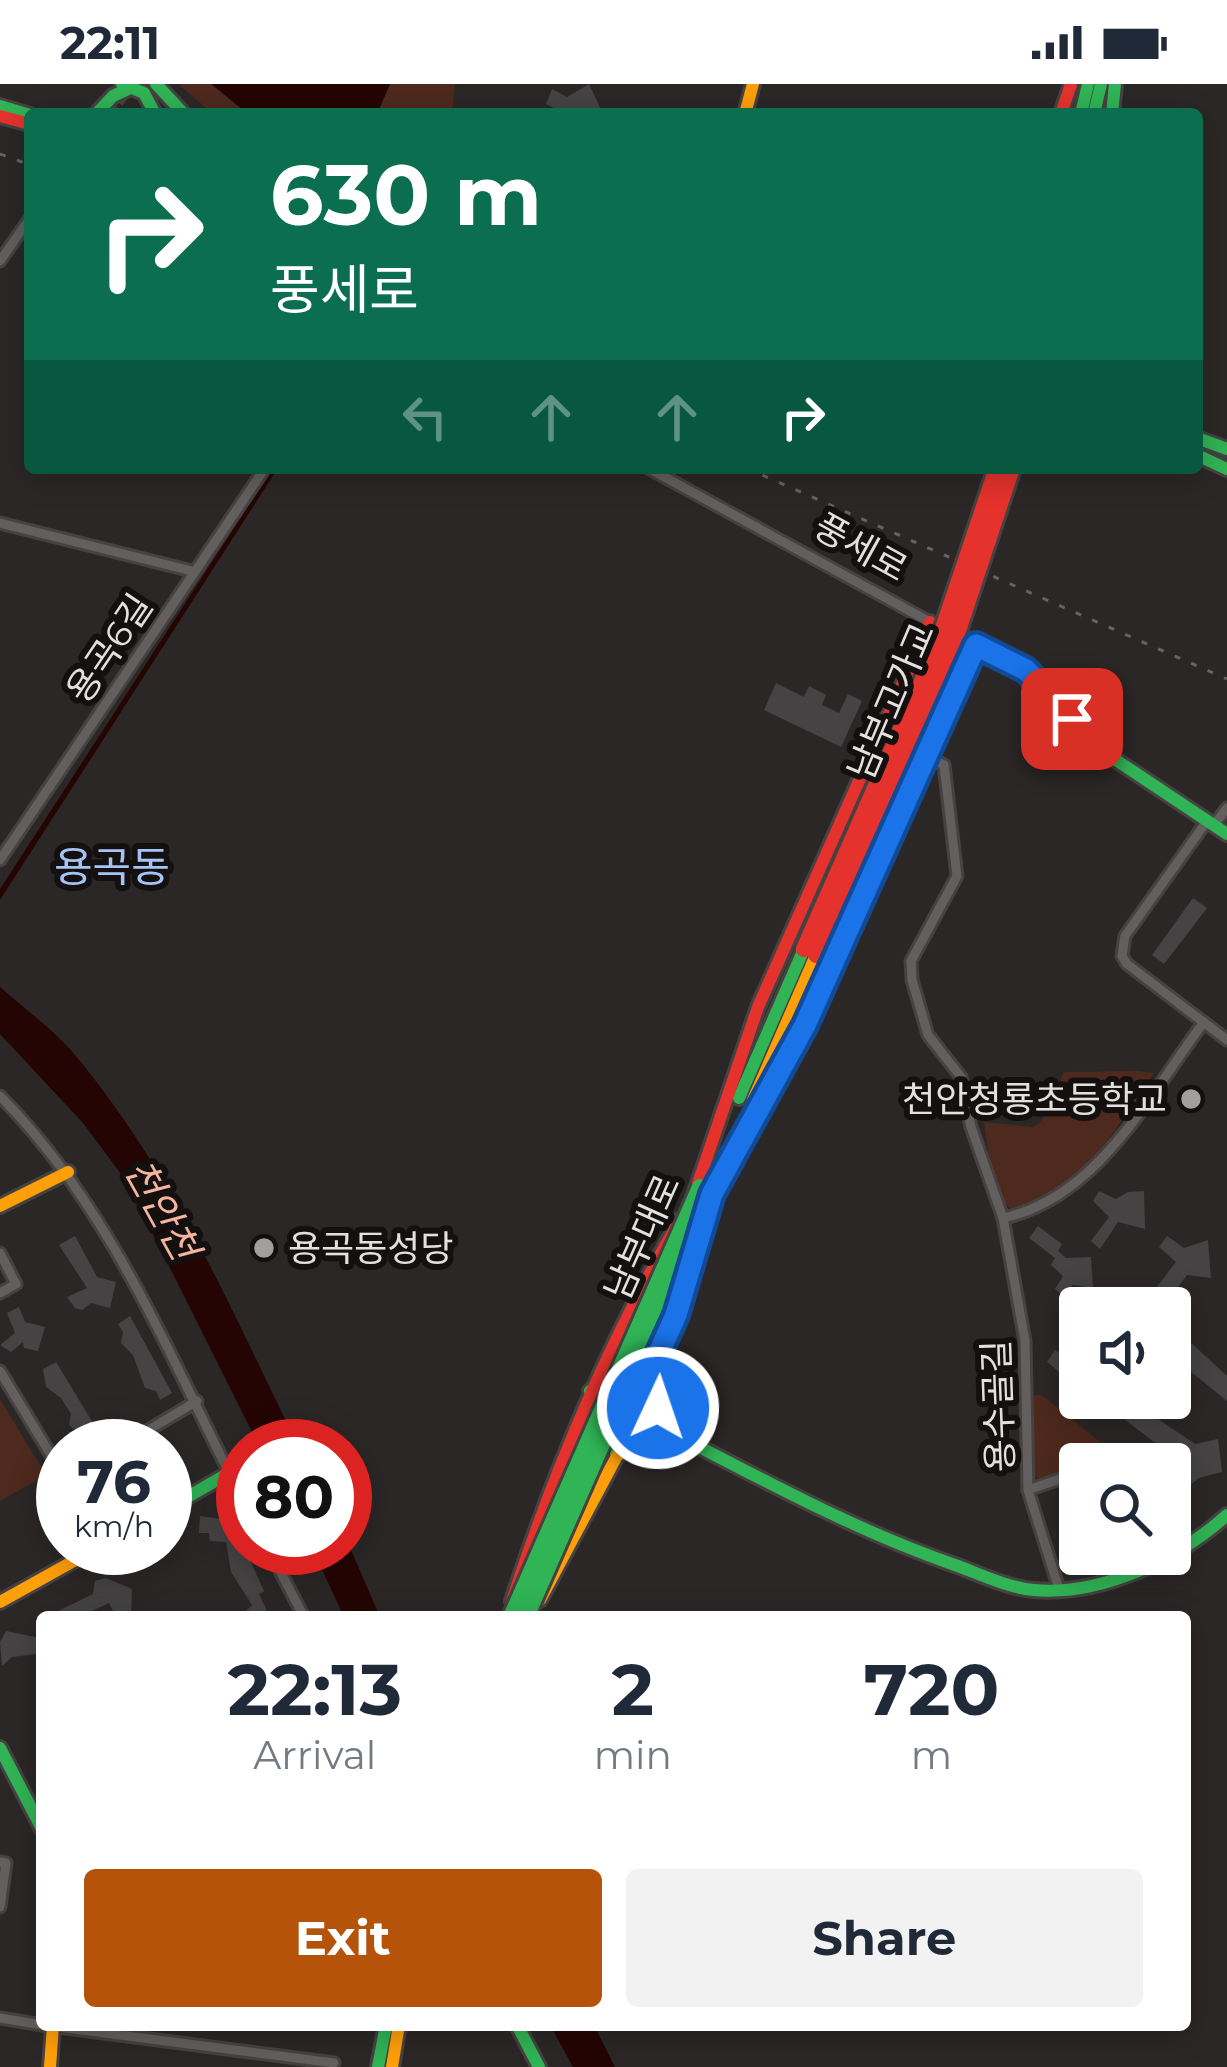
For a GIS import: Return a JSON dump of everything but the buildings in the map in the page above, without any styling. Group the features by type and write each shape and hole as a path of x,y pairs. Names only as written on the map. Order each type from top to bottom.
{"main road":[{"path":"114,94 152,95"},
{"name":"남부고가교","path":"810,952 974,553 995,474"},
{"name":"남부고가교","path":"810,952 956,638 987,557 1010,474"},
{"path":"532,1611 602,1478 676,1315 758,1007 930,622"},
{"name":"풍세로","path":"930,622 1026,670 1112,758 1216,827"},
{"path":"511,1611 542,1505 629,1303 706,1190 805,1025 976,645"},
{"name":"남부대로","path":"531,1611 810,952"},
{"path":"0,1206 68,1172"},
{"name":"남부대로","path":"512,1611 706,1190"},
{"path":"651,1370 658,1408 676,1435"},
{"path":"590,1390 911,1552 1034,1590 1124,1575"},
{"path":"602,1478 638,1437 676,1435"},
{"path":"1191,1544 1227,1515"},
{"path":"0,1602 48,1575"},
{"path":"0,1748 36,1817"},
{"path":"50,2067 53,2031"},
{"path":"378,2067 385,2031"},
{"path":"392,2067 398,2031"},
{"path":"520,2031 538,2067"}],"street":[{"path":"0,261 24,227"},
{"path":"0,270 24,236"},
{"name":"용곡6길","path":"0,860 261,474"},
{"name":"풍세로","path":"659,474 930,622"},
{"path":"0,523 192,571"},
{"path":"881,732 926,755"},
{"name":"용수골길","path":"926,755 944,765 957,876 911,961 912,980 928,1035 962,1077 971,1127 1003,1218 1025,1341 1028,1490 1059,1589"},
{"path":"1227,808 1125,936 1122,946 1127,964 1227,1040"},
{"path":"1003,1218 1058,1198 1085,1178 1204,1022"},
{"path":"0,1096 68,1172 108,1236 216,1443"},
{"path":"0,1253 16,1284 0,1293"},
{"path":"0,1370 36,1430"},
{"path":"166,1419 196,1401"},
{"path":"1028,1490 1059,1479"},
{"path":"282,1575 301,1611"},
{"path":"0,1907 3,1862"},
{"path":"0,2018 36,2024"},
{"path":"91,2031 334,2063"}],"shaded area":[{"path":"178,84 455,84 453,108 206,108"},
{"path":"1064,1072 1154,1073 1094,1157 1056,1192 1011,1209 990,1166 984,1122 1033,1127 1042,1121"},
{"path":"1031,1395 1042,1395 1059,1409 1059,1419 1072,1419 1101,1443 1059,1443 1059,1472 1039,1479 1033,1474"},
{"path":"0,1399 36,1458 36,1481 0,1501"}],"water":[{"path":"211,84 390,84 380,108 241,108"},
{"path":"269,474 274,474 0,900 0,889"},
{"name":"천안천","path":"0,987 49,1028 110,1100 198,1244 285,1419 246,1419 127,1182 83,1123 0,1034"},
{"path":"325,1575 362,1575 377,1611 341,1611"},
{"path":"553,2031 597,2031 615,2067 573,2067"}],"tunnel":[{"path":"115,108 129,89"}],"railway":[{"path":"0,154 24,163"},
{"path":"760,474 1227,679"}],"traffic: fast":[{"path":"122,84 144,93 152,108"},
{"path":"156,84 178,108"},
{"path":"1082,108 1088,84"},
{"path":"1095,108 1101,84"},
{"path":"1113,108 1115,84"},
{"path":"102,108 128,89"},
{"path":"0,106 24,113"},
{"path":"1203,440 1227,449"},
{"path":"1203,458 1227,469"},
{"path":"950,631 1026,670 1113,758 1227,834"},
{"path":"708,1207 805,1025 976,645"},
{"path":"739,1098 804,949"},
{"path":"514,1611 700,1187"},
{"path":"529,1611 712,1194"},
{"path":"615,1451 651,1371"},
{"path":"590,1391 861,1528 1024,1589 1060,1590 1112,1581 1162,1560 1227,1515"},
{"path":"192,1494 216,1481"},
{"path":"0,1748 36,1817"},
{"path":"378,2067 385,2031"},
{"path":"520,2031 539,2067"}],"traffic: slow":[{"path":"747,108 753,84"},
{"path":"753,1100 816,955"},
{"path":"0,1206 68,1172"},
{"path":"676,1435 658,1407 651,1370 676,1315 699,1238"},
{"path":"540,1600 617,1456 639,1437 676,1435"},
{"path":"0,1602 48,1575"},
{"path":"50,2067 53,2031"},
{"path":"392,2067 398,2031"}],"traffic: jam":[{"path":"1063,108 1071,84"},
{"path":"0,116 24,122"},
{"path":"804,949 935,652 995,474"},
{"path":"816,955 950,655 1010,474"},
{"path":"693,1198 758,1007 930,622"},
{"path":"512,1601 586,1406 680,1220"}],"place":[{"name":"천안청룡초등학교","path":"1191,1099"},
{"name":"용곡동성당","path":"264,1248"}],"district":[{"name":"용곡동","path":"112,867"}],"route":[{"path":"658,1408 651,1370 676,1315 712,1194 805,1025 976,645 1026,670 1072,719"}]}
